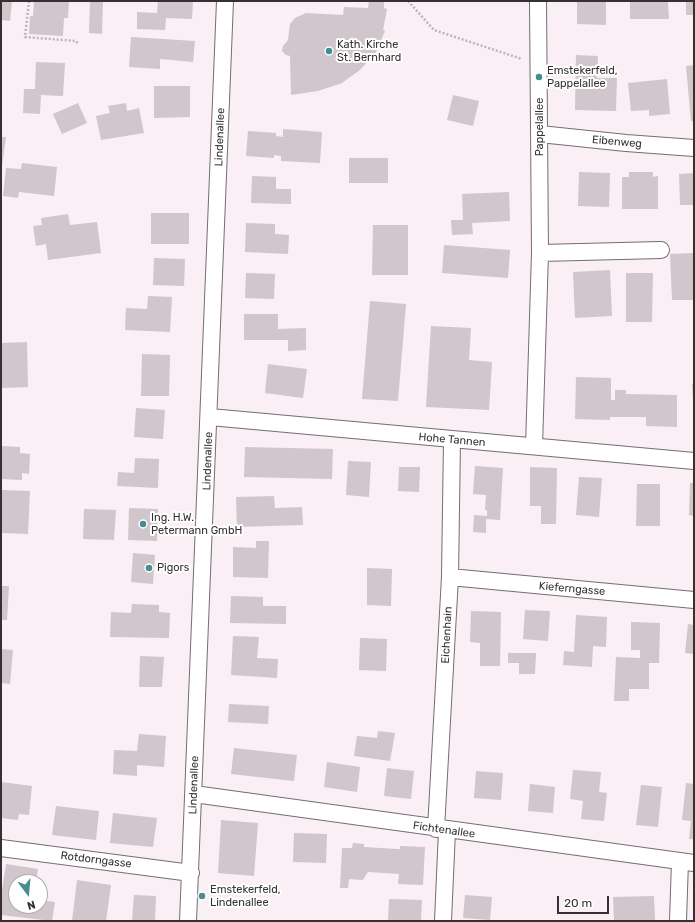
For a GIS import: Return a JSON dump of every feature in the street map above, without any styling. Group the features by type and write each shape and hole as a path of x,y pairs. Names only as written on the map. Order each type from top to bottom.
{"street":[{"name":"Lindenallee","path":"188,921 210,417 225,1"},
{"name":"Pappelallee","path":"534,446 540,252 538,1"},
{"name":"Eibenweg","path":"540,134 694,148"},
{"path":"540,252 661,250"},
{"name":"Hohe Tannen","path":"210,417 694,461"},
{"name":"Eichenhain","path":"443,921 442,829 450,577 452,440"},
{"name":"Kieferngasse","path":"450,577 694,600"},
{"name":"Fichtenallee","path":"194,794 687,862"},
{"name":"Rotdorngasse","path":"1,848 191,873"},
{"path":"678,921 687,862"}],"path":[{"path":"29,1 25,37 76,41 78,44"},
{"path":"408,1 434,30 539,65"}],"building":[{"path":"1,1 12,1 10,21 1,20"},
{"path":"34,1 69,1 68,18 64,18 63,36 29,34 30,16 33,16"},
{"path":"90,1 103,1 102,34 89,33"},
{"path":"158,1 193,1 192,19 166,18 165,30 137,29 137,12 157,13"},
{"name":"Kath. Kirche St. Bernhard","path":"369,1 384,1 384,8 387,9 383,30 385,31 376,52 360,70 342,83 318,91 291,95 290,56 286,55 282,51 283,46 288,40 290,24 295,18 306,13 343,15 344,7 368,8"},
{"path":"577,1 606,1 606,25 577,24"},
{"path":"630,1 668,1 669,19 630,19"},
{"path":"686,1 694,1 694,15 686,15"},
{"path":"131,37 195,41 193,62 160,59 160,69 129,67"},
{"path":"576,55 598,56 597,78 617,78 616,111 575,110"},
{"path":"36,62 65,63 63,96 41,95 40,114 23,113 24,89 35,89"},
{"path":"694,65 694,121 691,121 686,66"},
{"path":"667,79 670,114 649,116 649,110 631,111 628,83"},
{"path":"154,86 190,86 190,117 154,118"},
{"path":"453,95 479,101 473,126 447,120"},
{"path":"78,103 87,123 62,134 53,114"},
{"path":"126,103 127,111 139,108 144,133 101,140 96,116 110,113 108,106"},
{"path":"283,129 322,132 320,163 281,161 281,156 274,155 274,158 246,156 248,131 276,133 276,136 283,137"},
{"path":"1,137 6,137 2,166 1,166"},
{"path":"349,158 388,158 388,183 349,183"},
{"path":"22,163 57,167 54,196 19,192 18,198 3,196 6,168 21,169"},
{"path":"579,172 610,173 609,207 578,206"},
{"path":"629,172 653,172 653,177 658,176 658,209 622,209 622,177 629,177"},
{"path":"694,173 694,205 680,205 679,174"},
{"path":"252,176 276,177 276,189 291,189 291,204 251,203"},
{"path":"509,192 510,221 472,223 473,234 452,235 451,220 463,220 462,194"},
{"path":"151,213 189,213 189,244 151,244"},
{"path":"68,214 70,225 97,222 101,253 48,260 46,244 36,246 33,226 42,225 41,218"},
{"path":"246,223 275,224 275,234 289,235 288,254 245,252"},
{"path":"373,225 408,225 408,275 372,275"},
{"path":"444,245 510,250 508,278 442,273"},
{"path":"694,253 694,300 672,300 670,254"},
{"path":"154,258 185,259 184,286 153,285"},
{"path":"610,270 612,316 575,318 573,272"},
{"path":"246,273 275,274 274,299 245,298"},
{"path":"626,273 653,273 652,322 626,322"},
{"path":"148,296 172,297 170,332 125,330 126,308 147,309"},
{"path":"370,301 406,304 398,401 362,399"},
{"path":"244,314 278,314 278,329 306,328 306,350 288,351 288,340 244,340"},
{"path":"431,326 471,328 469,360 492,362 489,410 426,407"},
{"path":"27,342 28,387 1,388 1,343"},
{"path":"142,354 170,355 169,396 141,396"},
{"path":"268,364 307,369 303,398 265,393"},
{"path":"576,377 611,378 611,400 615,400 615,390 626,390 626,394 677,395 677,427 646,426 646,417 610,417 610,420 575,419"},
{"path":"692,384 694,384 694,403 693,403"},
{"path":"136,408 165,410 163,439 134,437"},
{"path":"1,446 20,447 20,453 30,454 29,474 22,473 22,480 1,479"},
{"path":"245,447 333,449 332,479 244,477"},
{"path":"135,458 159,459 158,488 117,486 118,472 134,473"},
{"path":"348,461 371,462 369,497 346,495"},
{"path":"475,466 503,468 500,520 486,519 486,533 473,532 474,515 487,516 487,510 485,510 486,495 473,494"},
{"path":"399,467 420,467 419,492 398,491"},
{"path":"530,467 557,468 556,524 541,524 541,506 530,506"},
{"path":"579,477 602,478 599,517 576,515"},
{"path":"690,483 694,483 694,516 689,515"},
{"path":"637,484 660,484 660,526 636,526"},
{"path":"1,490 30,491 28,534 1,533"},
{"path":"274,496 275,508 302,507 303,525 237,527 236,497"},
{"name":"Ing. H.W. Petermann GmbH","path":"129,508 158,509 157,541 128,540"},
{"path":"84,509 116,510 114,540 83,539"},
{"path":"256,541 269,541 268,578 233,577 233,547 256,548"},
{"path":"133,553 155,555 153,584 131,582"},
{"path":"367,568 392,569 391,606 367,605"},
{"path":"1,586 9,586 7,620 1,620"},
{"path":"231,596 263,597 263,606 286,606 286,624 230,623"},
{"path":"132,604 159,605 159,612 170,613 169,638 110,637 111,612 131,613"},
{"path":"525,610 550,611 548,641 523,639"},
{"path":"471,611 501,612 500,666 480,666 480,643 470,642"},
{"path":"576,615 607,617 606,647 593,646 592,667 563,665 564,651 574,652"},
{"path":"631,622 660,623 659,663 649,663 649,689 629,689 629,701 614,701 616,657 640,658 640,650 631,650"},
{"path":"688,624 694,625 694,654 685,653"},
{"path":"233,636 259,637 257,658 278,659 277,678 231,675"},
{"path":"360,638 387,639 386,671 359,670"},
{"path":"1,649 13,650 10,684 1,683"},
{"path":"508,653 536,653 535,674 519,674 519,663 508,663"},
{"path":"140,656 164,657 162,687 139,687"},
{"path":"229,704 269,706 268,724 228,722"},
{"path":"378,731 395,733 390,761 354,756 357,736 377,738"},
{"path":"139,734 166,736 164,767 137,765 137,776 113,774 114,750 137,751"},
{"path":"234,748 297,755 294,781 231,774"},
{"path":"327,762 360,767 357,792 324,787"},
{"path":"387,768 414,771 411,799 384,796"},
{"path":"573,770 601,772 599,792 607,793 604,821 581,819 583,801 570,799"},
{"path":"476,771 503,773 501,800 474,798"},
{"path":"1,782 32,786 29,815 19,814 18,820 1,818"},
{"path":"686,783 694,784 694,839 689,839 691,821 682,820"},
{"path":"530,784 555,787 553,813 528,811"},
{"path":"641,785 662,787 658,827 636,825"},
{"path":"56,806 99,811 96,840 52,835"},
{"path":"113,813 157,818 153,847 110,843"},
{"path":"221,820 258,823 254,876 218,873"},
{"path":"294,833 327,834 326,863 293,862"},
{"path":"353,843 364,844 364,847 397,849 400,849 400,846 425,847 423,885 398,884 399,874 368,872 363,880 349,879 348,888 340,888 342,848 352,848"},
{"path":"6,864 38,869 37,874 8,874 8,914 48,914 48,901 55,902 52,921 1,915 1,897"},
{"path":"77,880 111,885 106,921 72,921"},
{"path":"134,895 156,896 155,921 132,921"},
{"path":"465,895 492,897 490,920 463,918"},
{"path":"654,896 655,921 614,921 613,897"},
{"path":"389,899 422,900 421,921 388,921"}],"place":[{"name":"Kath. Kirche St. Bernhard","path":"329,51"},
{"name":"Emstekerfeld, Pappelallee","path":"539,77"},
{"name":"Ing. H.W. Petermann GmbH","path":"143,524"},
{"name":"Pigors","path":"149,568"},
{"name":"Emstekerfeld, Lindenallee","path":"202,896"}]}
